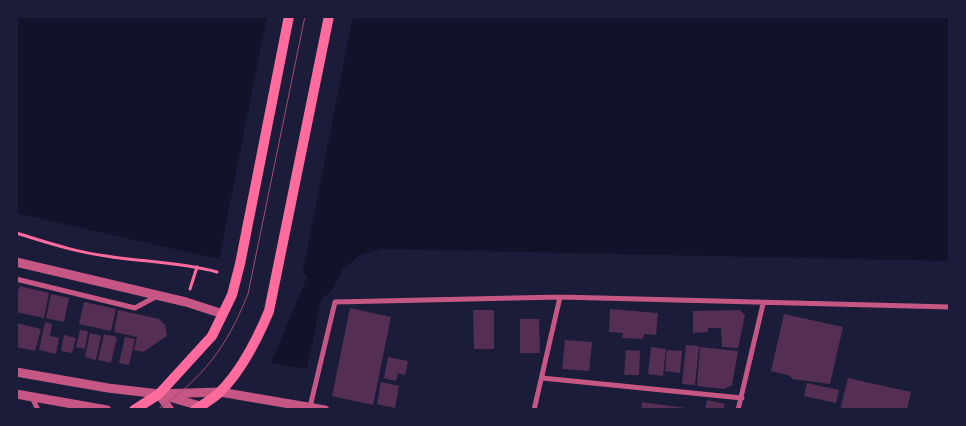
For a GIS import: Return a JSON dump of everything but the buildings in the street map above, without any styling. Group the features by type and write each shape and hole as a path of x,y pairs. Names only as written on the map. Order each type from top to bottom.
{"main road":[{"path":"134,410 159,394 212,336 232,295 240,264 289,16"},
{"path":"200,408 220,392 258,337 269,311 329,16"}],"street":[{"path":"16,262 159,295 223,314"},
{"path":"16,279 135,308 159,295"},
{"path":"310,407 335,302 560,296 763,304 950,307"},
{"path":"534,410 560,296"},
{"path":"738,410 763,304"},
{"path":"16,372 108,388 159,394 220,392 325,410"},
{"path":"542,378 742,398"},
{"path":"16,394 108,410"},
{"path":"159,394 200,408"},
{"path":"159,394 170,410"},
{"path":"32,397 38,410"}],"path":[{"path":"16,232 58,246 105,256 198,267 217,272"},
{"path":"190,289 198,267"}],"shaded area":[{"path":"16,16 950,16 950,261 382,249 360,255 343,269 333,289 321,300 307,369 271,363 308,275 200,255 16,213"}],"pier":[{"path":"267,16 353,16 302,276 219,259"}],"tram line":[{"path":"157,410 201,373 212,359 231,330 248,294 305,16"}]}
